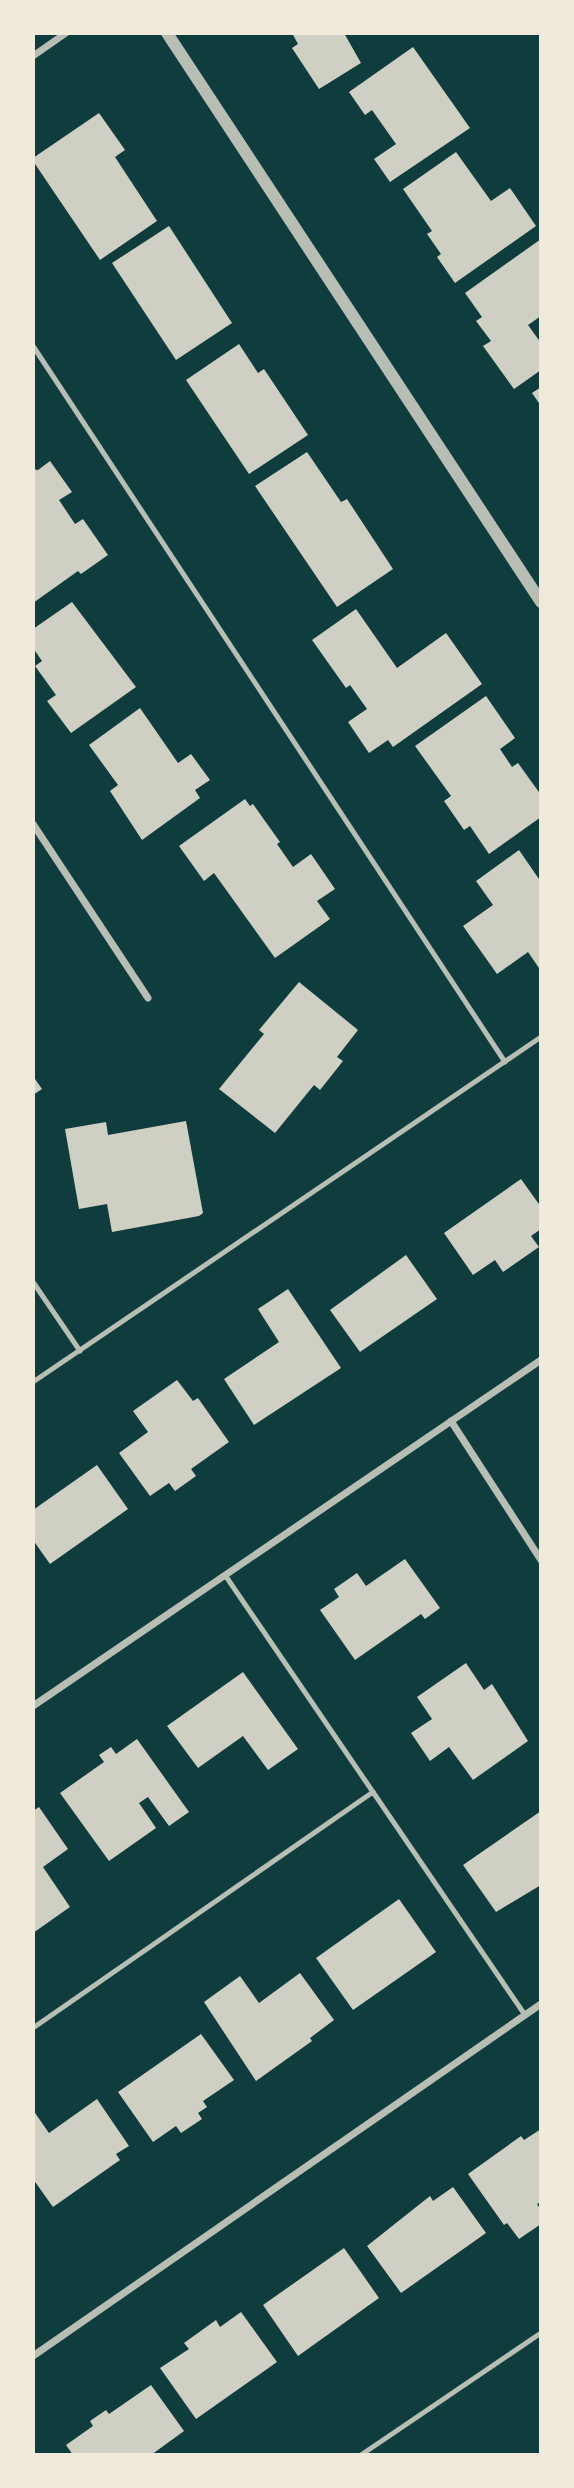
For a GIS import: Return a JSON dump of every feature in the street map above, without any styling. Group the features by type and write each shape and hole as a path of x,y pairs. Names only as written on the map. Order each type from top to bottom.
{"street":[{"path":"33,56 66,33"},
{"path":"167,33 541,603"},
{"path":"33,824 148,998"},
{"path":"33,1706 541,1360"},
{"path":"451,1421 541,1560"},
{"path":"33,2356 541,2004"}],"lane":[{"path":"33,345 505,1062"},
{"path":"33,1382 541,1037"},
{"path":"33,1282 80,1351"},
{"path":"225,1575 525,2015"},
{"path":"33,2028 373,1792"},
{"path":"361,2455 541,2333"}],"building":[{"path":"292,33 344,33 361,63 319,89 292,48 298,44"},
{"path":"413,47 470,128 390,182 374,159 396,144 372,110 365,115 349,92"},
{"path":"99,113 125,150 115,157 157,221 100,260 33,161 33,158"},
{"path":"456,152 491,201 510,188 536,226 455,283 437,257 441,254 427,234 432,231 403,189"},
{"path":"169,226 232,323 176,360 112,263"},
{"path":"541,239 541,316 528,325 541,343 541,370 514,389 483,346 491,341 476,321 482,317 465,293"},
{"path":"239,344 258,373 264,369 308,435 249,474 186,380"},
{"path":"541,387 541,406 532,393"},
{"path":"307,452 341,502 347,499 393,569 337,607 255,486"},
{"path":"50,461 72,492 59,500 75,524 83,519 108,555 81,574 78,571 33,603 33,469 38,470"},
{"path":"72,602 136,687 71,733 47,701 56,695 35,666 42,661 33,648 33,629"},
{"path":"356,609 397,668 446,633 482,684 393,747 388,740 369,753 348,722 367,709 350,685 346,688 312,640"},
{"path":"486,696 515,738 500,749 512,767 518,763 541,795 541,817 489,854 470,826 464,830 444,801 451,796 415,746"},
{"path":"140,708 178,763 191,754 210,780 195,790 200,798 142,840 110,791 118,785 89,745"},
{"path":"245,799 250,806 253,804 280,842 277,844 293,867 311,854 335,889 317,901 330,919 275,958 214,873 204,881 179,846"},
{"path":"519,850 541,882 541,971 528,952 497,974 463,926 493,905 476,881"},
{"path":"299,982 358,1030 337,1057 343,1061 320,1090 314,1085 275,1133 219,1089 264,1034 259,1030"},
{"path":"33,1076 42,1089 33,1095"},
{"path":"186,1121 203,1213 199,1216 112,1232 107,1204 79,1209 65,1129 106,1122 108,1135"},
{"path":"521,1179 541,1207 541,1229 531,1236 539,1247 503,1272 495,1260 473,1275 444,1233"},
{"path":"406,1255 437,1299 360,1352 330,1310"},
{"path":"288,1289 341,1368 254,1425 224,1379 279,1342 258,1309"},
{"path":"177,1380 193,1401 198,1398 229,1442 191,1469 196,1476 175,1491 169,1483 150,1496 119,1453 148,1432 133,1411"},
{"path":"97,1465 128,1509 50,1564 33,1540 33,1510"},
{"path":"405,1559 440,1608 425,1619 421,1614 355,1660 320,1610 339,1597 334,1589 357,1573 366,1586"},
{"path":"466,1663 484,1690 492,1684 528,1741 473,1780 449,1747 430,1761 411,1733 432,1719 417,1697"},
{"path":"243,1672 298,1749 268,1770 243,1736 198,1768 167,1726"},
{"path":"137,1739 189,1812 169,1826 148,1797 139,1803 156,1828 109,1861 60,1793 104,1762 99,1755 111,1747 116,1754"},
{"path":"39,1807 68,1849 43,1867 70,1907 33,1933 33,1811"},
{"path":"541,1811 541,1885 496,1912 463,1865"},
{"path":"399,1899 436,1952 353,2010 316,1958"},
{"path":"300,1973 334,2020 310,2038 312,2041 256,2081 204,2002 240,1976 259,2003"},
{"path":"201,2034 234,2080 203,2101 207,2107 198,2113 202,2119 181,2133 176,2126 153,2142 118,2092"},
{"path":"97,2099 129,2146 116,2154 120,2160 53,2207 33,2179 33,2110 49,2133"},
{"path":"541,2129 541,2202 537,2204 541,2210 541,2224 519,2239 507,2223 504,2225 468,2174 521,2136 524,2140"},
{"path":"453,2187 486,2233 401,2293 367,2246 430,2196 433,2201"},
{"path":"344,2248 379,2298 298,2356 263,2305"},
{"path":"241,2312 277,2362 196,2419 160,2368 189,2349 184,2343 216,2320 220,2327"},
{"path":"151,2385 184,2431 151,2455 73,2455 66,2445 93,2426 90,2421 106,2410 109,2414"}]}
